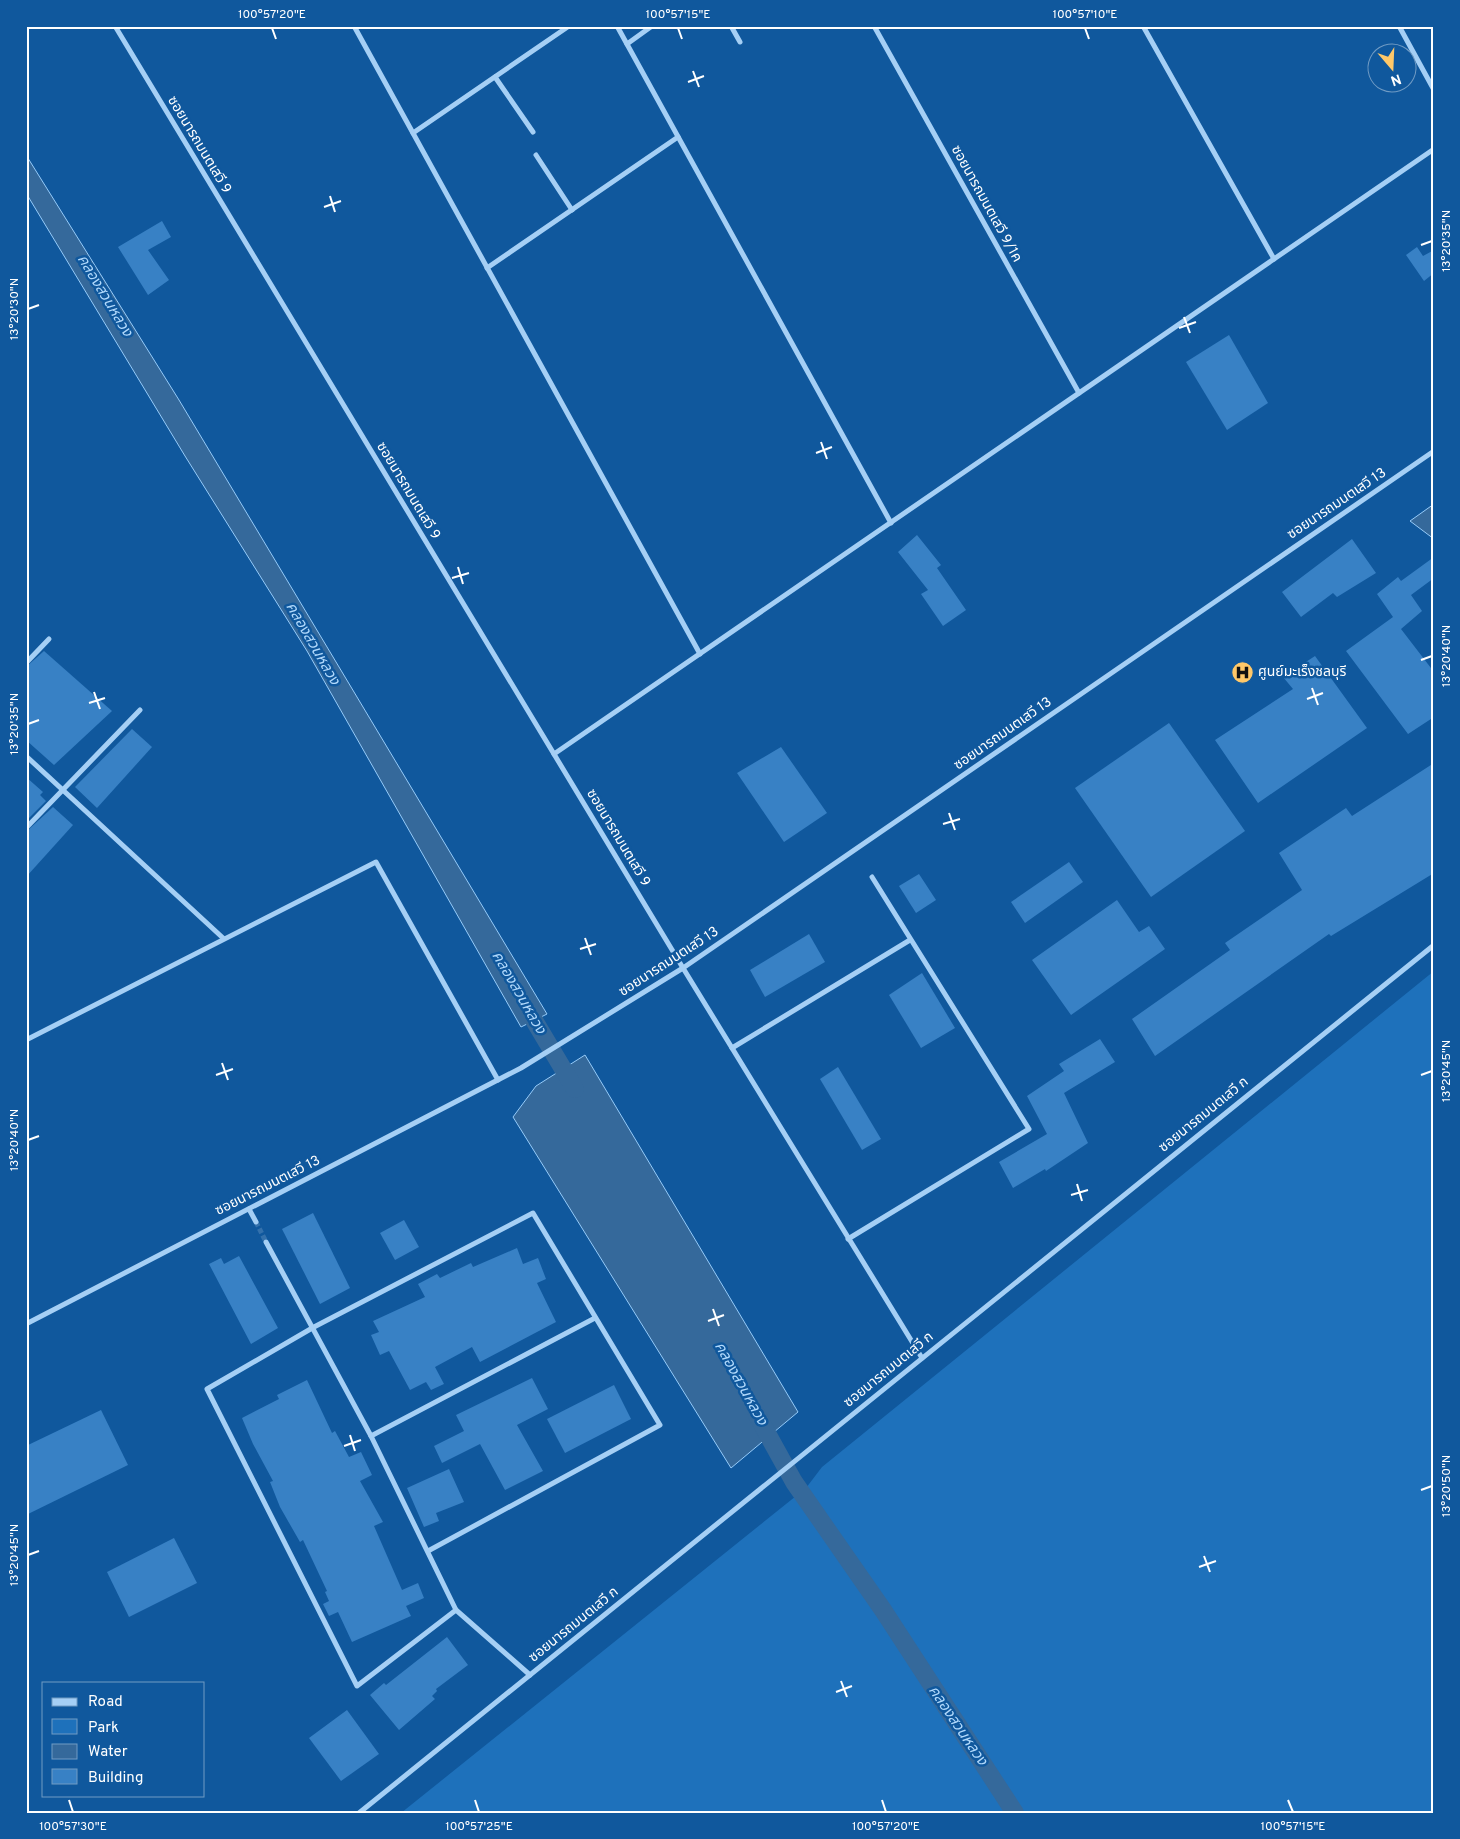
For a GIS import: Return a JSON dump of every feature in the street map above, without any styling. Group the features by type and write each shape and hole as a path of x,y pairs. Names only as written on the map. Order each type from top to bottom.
{"street":[{"name":"ซอยนารถมนตเสวี 9","path":"115,26 683,968 922,1358"},
{"path":"354,26 700,654"},
{"path":"413,133 570,26"},
{"path":"617,26 891,523"},
{"path":"627,44 652,26"},
{"path":"731,26 740,42"},
{"name":"ซอยนารถมนตเสวี 9/1ค","path":"874,26 1079,393"},
{"path":"1143,26 1274,259"},
{"path":"1399,26 1434,90"},
{"path":"494,77 533,132"},
{"path":"487,268 678,137"},
{"path":"554,754 1434,149"},
{"path":"536,155 572,210"},
{"name":"ซอยนารถมนตเสวี 13","path":"26,1324 521,1068 683,968 1434,451"},
{"path":"26,663 49,639"},
{"path":"26,828 140,710"},
{"path":"26,756 223,938"},
{"path":"26,1040 223,938 376,862 498,1080"},
{"path":"848,1239 1029,1128 872,877"},
{"path":"732,1048 910,940"},
{"name":"ซอยนารถมนตเสวี ก","path":"359,1813 1434,944"},
{"path":"249,1209 256,1222"},
{"path":"428,1551 660,1425 533,1213 314,1327 207,1389 357,1686 456,1610"},
{"path":"266,1242 314,1327 371,1436 456,1610 530,1675"},
{"path":"371,1436 595,1318"}],"green space":[{"path":"1434,971 1434,1813 401,1813 806,1488 822,1467"}],"water":[{"path":"26,155 179,400 547,1014 521,1027 307,651 185,456 26,193"},
{"path":"1434,504 1434,539 1410,521"},
{"path":"585,1055 798,1412 731,1468 513,1117 536,1086"}],"building":[{"path":"162,221 171,237 148,250 169,280 148,295 118,247"},
{"path":"1417,247 1423,256 1434,250 1434,273 1424,281 1406,255"},
{"path":"1229,335 1268,403 1227,430 1186,362"},
{"path":"917,535 941,565 937,568 966,610 943,626 921,594 928,590 898,552"},
{"path":"1352,539 1376,573 1337,597 1333,593 1301,617 1282,592"},
{"path":"1434,557 1434,578 1411,595 1422,611 1401,629 1434,672 1434,717 1408,734 1346,651 1393,617 1377,594 1398,577 1401,581"},
{"path":"44,651 112,711 54,765 26,740 26,667"},
{"path":"1315,656 1367,728 1258,803 1215,740 1293,689 1283,677"},
{"path":"1169,723 1245,831 1151,897 1075,788"},
{"path":"132,729 152,747 97,808 75,787"},
{"path":"781,747 827,813 784,842 737,773"},
{"path":"1434,763 1434,873 1331,936 1329,934 1155,1056 1132,1019 1230,950 1225,943 1302,890 1279,853 1346,808 1352,816"},
{"path":"26,777 43,792 40,795 46,801 26,821"},
{"path":"53,807 73,825 26,877 26,832"},
{"path":"1069,862 1083,882 1025,923 1011,902"},
{"path":"919,874 936,900 916,913 899,886"},
{"path":"1117,900 1139,932 1149,926 1165,949 1071,1015 1032,960"},
{"path":"809,934 825,962 765,997 750,970"},
{"path":"922,973 955,1028 921,1048 889,995"},
{"path":"1100,1039 1115,1062 1064,1093 1088,1143 1046,1171 1045,1169 1013,1188 999,1162 1047,1134 1027,1096 1064,1071 1059,1064"},
{"path":"838,1067 881,1139 862,1150 820,1079"},
{"path":"313,1213 350,1288 320,1304 282,1229"},
{"path":"404,1220 419,1247 395,1260 380,1233"},
{"path":"517,1248 523,1264 538,1258 546,1279 537,1283 556,1322 480,1362 472,1347 435,1367 444,1384 431,1390 426,1382 410,1390 389,1351 380,1355 371,1335 379,1332 373,1321 425,1297 418,1284 437,1274 440,1278 471,1263 473,1267"},
{"path":"239,1256 278,1328 251,1344 209,1264 221,1258 224,1264"},
{"path":"532,1378 548,1409 517,1425 543,1471 505,1490 480,1444 442,1463 434,1446 464,1431 456,1415"},
{"path":"307,1380 332,1433 335,1431 349,1457 361,1452 372,1475 360,1481 383,1522 374,1526 402,1590 418,1583 424,1598 406,1606 411,1616 352,1642 338,1612 329,1616 323,1604 329,1601 325,1592 327,1591 303,1540 300,1542 280,1507 270,1482 273,1481 253,1444 242,1418 279,1399 277,1395"},
{"path":"614,1385 631,1419 565,1453 547,1419"},
{"path":"101,1410 128,1465 26,1515 26,1446"},
{"path":"449,1469 464,1502 436,1513 439,1521 424,1527 407,1488"},
{"path":"174,1538 197,1583 129,1617 107,1572"},
{"path":"447,1637 468,1665 436,1689 437,1691 432,1696 435,1699 399,1730 370,1695 384,1683 386,1685"},
{"path":"347,1710 379,1754 341,1781 309,1738"}],"waterway":[{"name":"คลองสวนหลวง","path":"522,1000 575,1089"},
{"name":"คลองสวนหลวง","path":"757,1415 794,1482 883,1610 1015,1813"}],"tunnel":[{"path":"256,1222 266,1242"}],"place":[{"name":"ศูนย์มะเร็งชลบุรี","path":"1242,672"}]}
